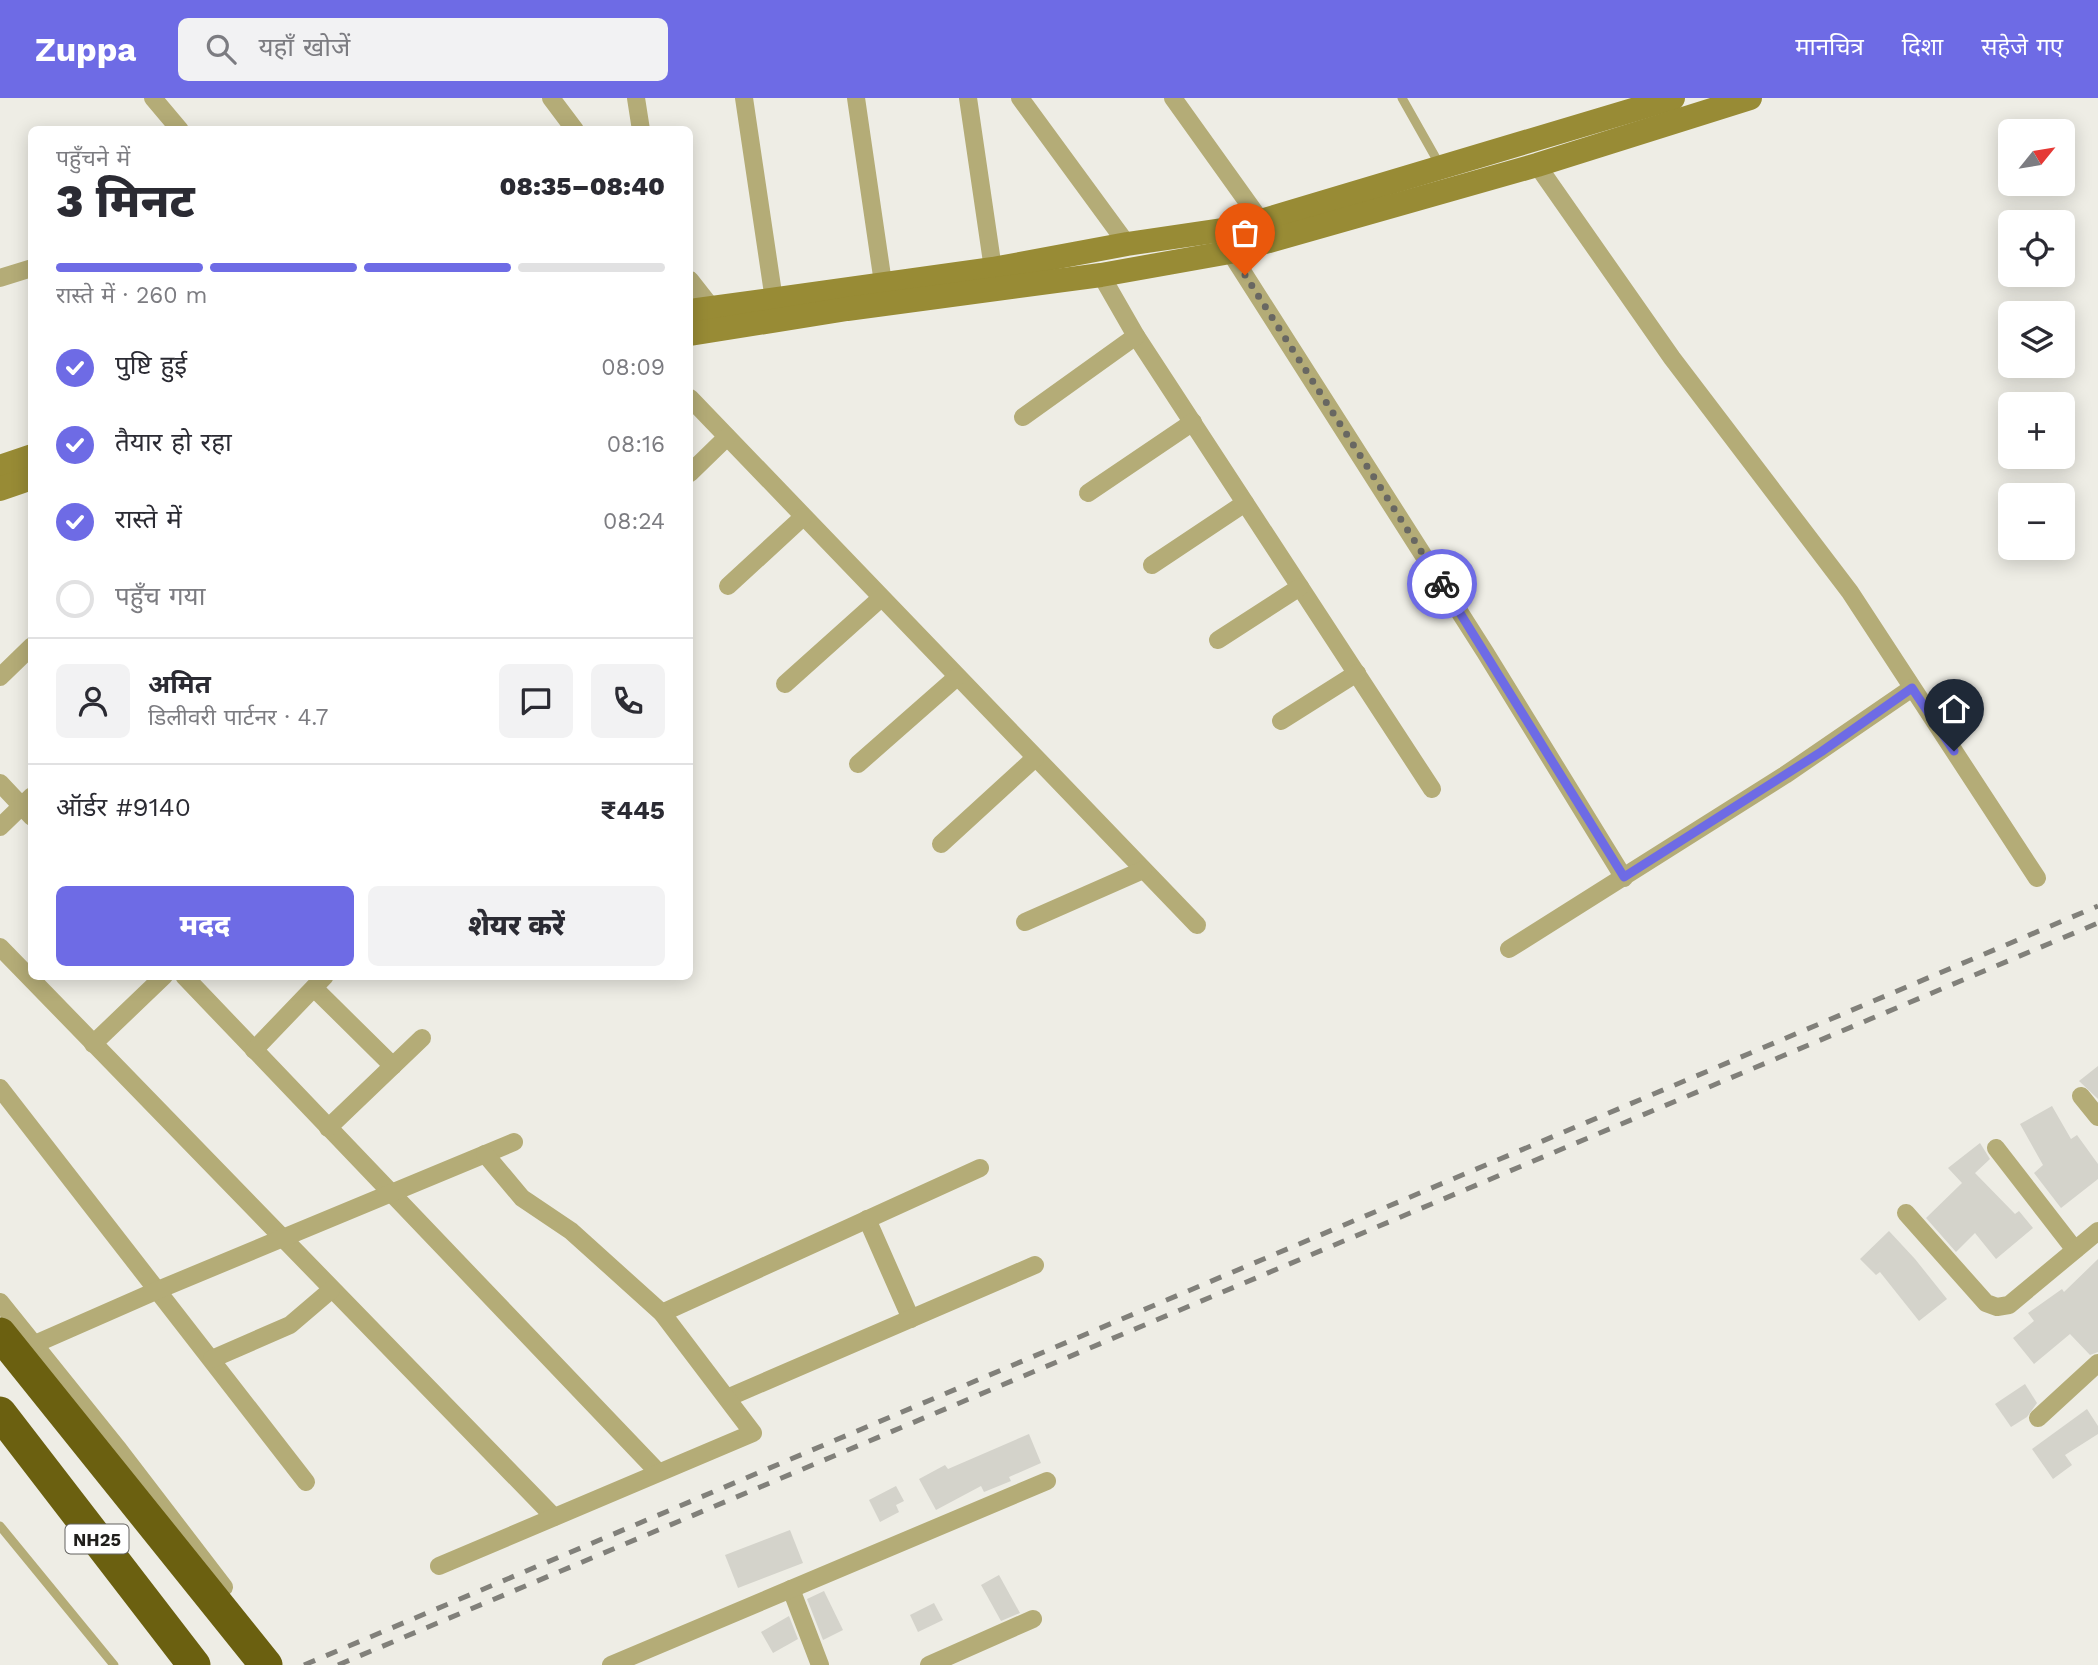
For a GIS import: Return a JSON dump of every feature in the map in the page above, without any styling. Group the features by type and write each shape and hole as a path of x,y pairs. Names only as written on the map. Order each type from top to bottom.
{"highway":[{"path":"0,1334 266,1665"},
{"name":"NH25","path":"0,1413 194,1665"}],"street":[{"path":"153,98 177,126"},
{"path":"551,98 572,126"},
{"path":"636,98 640,126"},
{"path":"744,98 774,300"},
{"path":"856,98 883,283"},
{"path":"968,98 993,269"},
{"path":"1020,98 1127,244"},
{"path":"1173,98 1265,231"},
{"path":"1265,231 1441,168 1673,98"},
{"path":"693,334 860,307 1101,275 1265,231 1537,165 1750,98"},
{"path":"1537,165 1672,358 1850,592 2037,878"},
{"path":"693,288 701,310 993,269 1127,244 1226,241"},
{"path":"1226,241 1624,877"},
{"path":"0,278 28,269"},
{"path":"1101,275 1136,336 1432,789"},
{"path":"1023,417 1136,336"},
{"path":"693,401 1197,925"},
{"path":"1088,493 1193,422"},
{"path":"693,470 726,437"},
{"path":"0,489 24,470"},
{"path":"1152,565 1245,503"},
{"path":"728,586 803,517"},
{"path":"1218,640 1300,587"},
{"path":"785,684 881,598"},
{"path":"0,677 28,650"},
{"path":"1281,721 1357,673"},
{"path":"858,764 957,677"},
{"path":"1509,950 1812,758 1912,688"},
{"path":"941,844 1035,758"},
{"path":"0,783 28,806 0,827"},
{"path":"1026,922 1143,870"},
{"path":"0,947 28,976"},
{"path":"32,980 554,1517"},
{"path":"93,1044 160,980"},
{"path":"188,980 658,1472"},
{"path":"254,1050 319,982 393,1066"},
{"path":"328,1128 422,1038"},
{"path":"0,1088 306,1482"},
{"path":"2081,1096 2098,1117"},
{"path":"35,1344 514,1142"},
{"path":"1996,1148 2075,1250"},
{"path":"439,1566 753,1433 662,1313 571,1231 522,1198 485,1154"},
{"path":"662,1313 980,1168"},
{"path":"1906,1213 1986,1303 1997,1307 2009,1305 2098,1231"},
{"path":"867,1219 911,1319"},
{"path":"727,1398 1035,1265"},
{"path":"212,1359 290,1325 331,1290"},
{"path":"0,1302 284,1665"},
{"path":"2038,1418 2098,1363"},
{"path":"611,1665 1047,1481"},
{"path":"791,1589 820,1665"},
{"path":"934,1664 1033,1619"}],"lane":[{"path":"1402,98 1441,168"},
{"path":"0,1526 114,1665"}],"building":[{"path":"2098,1066 2098,1099 2079,1081"},
{"path":"2052,1106 2071,1139 2077,1135 2098,1164 2098,1179 2061,1208 2034,1173 2043,1165 2020,1124"},
{"path":"1980,1143 1990,1159 1975,1173 2015,1214 2019,1211 2033,1228 1996,1259 1975,1233 1956,1252 1926,1218 1962,1183 1948,1168"},
{"path":"1889,1231 1947,1299 1919,1321 1880,1272 1876,1275 1860,1259"},
{"path":"2098,1259 2098,1352 2090,1355 2070,1334 2034,1364 2013,1338 2034,1321 2028,1313 2062,1289 2064,1292"},
{"path":"2025,1384 2037,1403 2027,1417 2011,1427 1995,1404"},
{"path":"2087,1409 2098,1426 2098,1434 2065,1455 2072,1465 2053,1479 2032,1449"},
{"path":"1029,1434 1041,1463 1009,1477 1011,1481 984,1492 981,1486 936,1510 919,1479 945,1465 948,1469"},
{"path":"896,1486 904,1501 896,1505 899,1512 880,1522 869,1500"},
{"path":"790,1530 803,1563 738,1588 725,1555"},
{"path":"999,1575 1020,1613 1001,1621 981,1585"},
{"path":"824,1591 843,1630 823,1640 807,1599"},
{"path":"934,1603 943,1620 918,1632 910,1615"},
{"path":"789,1616 798,1639 773,1653 761,1632"}],"railway":[{"path":"304,1665 2098,906"},
{"path":"338,1665 2098,923"}],"way so far":[{"path":"1245,275 1442,584"}],"route":[{"path":"1442,584 1624,877 1821,752 1912,688 1954,751"}]}
